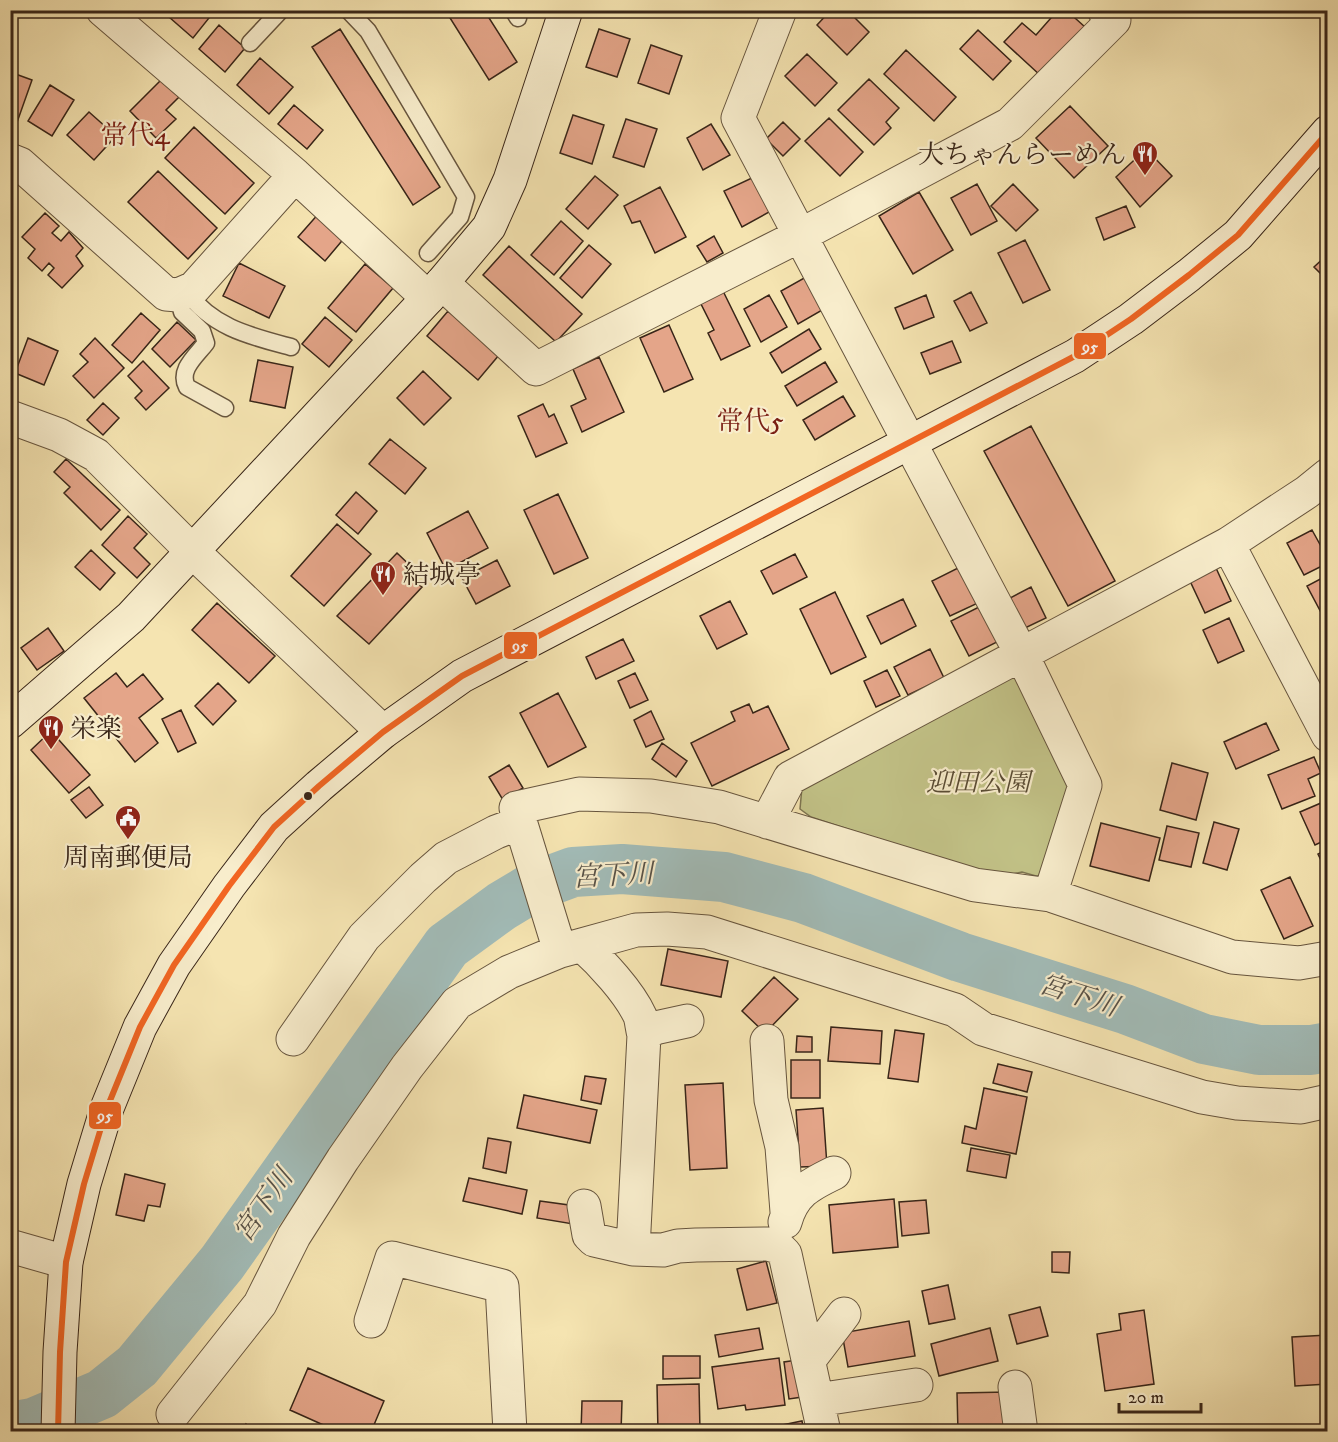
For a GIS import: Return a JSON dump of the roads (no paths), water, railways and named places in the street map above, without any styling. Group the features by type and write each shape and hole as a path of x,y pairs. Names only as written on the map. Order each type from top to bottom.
{"street":[{"path":"103,10 295,175 435,291 536,369 801,235 1010,124 1113,20 1104,10"},
{"path":"10,722 131,617 435,291 489,226 510,180 566,10"},
{"path":"780,10 738,118 1021,653 1085,785 1050,895"},
{"path":"58,1431 66,1262 84,1184 107,1108 140,1027 174,965 229,886 274,827 383,732 462,676 1075,356 1131,319 1189,276 1238,235 1328,132"},
{"path":"10,160 20,164 166,294 182,293 194,288 295,175"},
{"path":"10,417 59,435 96,455 192,551 383,732"},
{"path":"766,822 790,778 1228,544 1307,492 1328,475"},
{"path":"1228,544 1328,735"},
{"path":"633,1249 644,1035 640,1017 603,964 566,946 516,808 579,794 651,795 719,807 975,885 1050,895 1232,957 1299,963 1328,958"},
{"path":"293,1039 364,937 423,878 446,858 496,832 522,827"},
{"path":"173,1414 260,1304 294,1236 344,1159 407,1067 457,1003 509,972 566,946 636,930 667,929 707,932 955,1010 983,1029 1202,1097 1237,1103 1301,1107 1328,1101"},
{"path":"644,1035 655,1028 687,1021"},
{"path":"767,1041 771,1100 782,1147 787,1212"},
{"path":"778,1247 787,1212 796,1198 807,1186 834,1173"},
{"path":"584,1206 589,1235 594,1240 633,1249 663,1251 678,1246 741,1244 768,1244 778,1247 785,1254 821,1416 916,1385"},
{"path":"10,1246 66,1262"},
{"path":"371,1320 392,1258 502,1286 510,1431"},
{"path":"809,1360 844,1314"},
{"path":"1015,1388 1021,1431"}],"lane":[{"path":"250,43 281,10"},
{"path":"348,10 368,31 466,197 460,217 428,253"},
{"path":"182,293 213,318 250,336 291,347"},
{"path":"182,293 182,312 202,331 206,343 186,367 184,382 187,387 225,408"}],"waterway":[{"name":"宮下川","path":"10,1427 33,1423 102,1394 137,1366 222,1263 447,946 502,906 535,886 573,872 622,869 724,877 803,898 960,957 1125,1009 1204,1039 1259,1050 1311,1050 1328,1047"}],"place":[{"name":"大ちゃんらーめん","path":"1145,177"},
{"name":"結城亭","path":"383,597"},
{"name":"栄楽","path":"51,751"},
{"name":"周南郵便局","path":"128,841"}],"district":[{"name":"常代4","path":"135,135"},
{"name":"常代5","path":"750,421"}],"park label":[{"name":"迎田公園","path":"978,782"}]}
